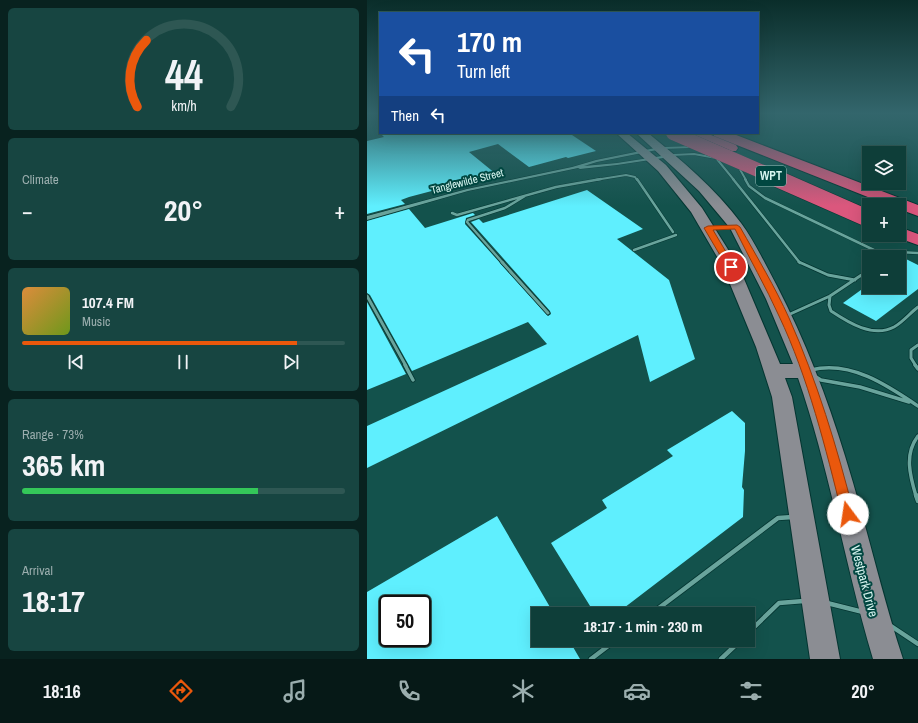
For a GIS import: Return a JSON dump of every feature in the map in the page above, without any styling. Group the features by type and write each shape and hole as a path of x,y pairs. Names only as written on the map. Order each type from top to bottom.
{"highway":[{"name":"WPT","path":"700,145 862,216"},
{"name":"WPT","path":"723,145 862,203"},
{"path":"749,145 918,211"},
{"path":"906,221 918,226"},
{"path":"906,235 918,240"}],"main road":[{"name":"Westpark Drive","path":"642,145 656,153 711,195 737,227 784,317 806,371 833,456 874,615 888,659"},
{"name":"Westpark Drive","path":"650,145 679,188 697,211 731,267 765,347 782,397 814,600 825,659"},
{"path":"708,228 737,227"},
{"path":"773,371 806,371"}],"street":[{"name":"Tanglewilde Street","path":"573,168 587,168 656,153"},
{"name":"Tanglewilde Street","path":"367,218 467,190 573,168 596,161 656,153"}],"lane":[{"path":"656,153 695,147 708,149 724,155 736,164 749,186 765,198 874,250"},
{"path":"656,153 703,154 716,158 800,263 828,275 855,280"},
{"path":"452,212 457,215 556,187 626,175 635,177 651,198 673,232"},
{"path":"526,195 519,202 468,220 467,222 548,313"},
{"path":"634,250 676,235"},
{"path":"906,252 918,253"},
{"path":"784,317 830,296 862,275"},
{"path":"367,296 413,380"},
{"path":"830,296 829,304 831,311 863,329 877,331 892,327 918,307"},
{"path":"918,345 911,350 910,356 913,363 918,368"},
{"path":"913,363 918,363"},
{"path":"806,371 823,367 843,370 871,378 887,385 910,402"},
{"path":"806,371 821,380 860,387 910,402 918,406"},
{"path":"918,436 914,440 909,466 911,482 918,501"},
{"path":"660,607 778,518 801,516"},
{"path":"755,626 779,603 814,600 874,615 918,644"},
{"path":"591,659 607,647"},
{"path":"721,659 734,647"}],"building":[{"path":"367,145 495,145 469,152 496,174 409,197 401,200 405,204 367,214"},
{"path":"499,145 587,145 596,151 568,158 566,157 529,167"},
{"path":"587,190 643,229 617,239 669,280 695,359 650,382 638,335 367,468 367,426 547,344 528,322 412,371 370,295 367,293 367,221 409,209 425,228 473,213 475,215 466,218 465,224 548,316 551,314 550,311 471,222 479,219 483,223"},
{"path":"906,259 918,265 918,289 876,321 843,303 862,289 862,294 906,294"},
{"path":"367,302 406,374 367,390"},
{"path":"732,411 745,423 745,451 742,487 744,490 743,517 625,607 591,607 551,543 607,508 602,500 673,456 667,450"},
{"path":"497,516 550,607 531,607 531,647 573,647 580,659 367,659 367,592"}],"route":[{"path":"731,267 708,228 737,227 765,278 784,317 806,371 833,456 848,514"}]}
